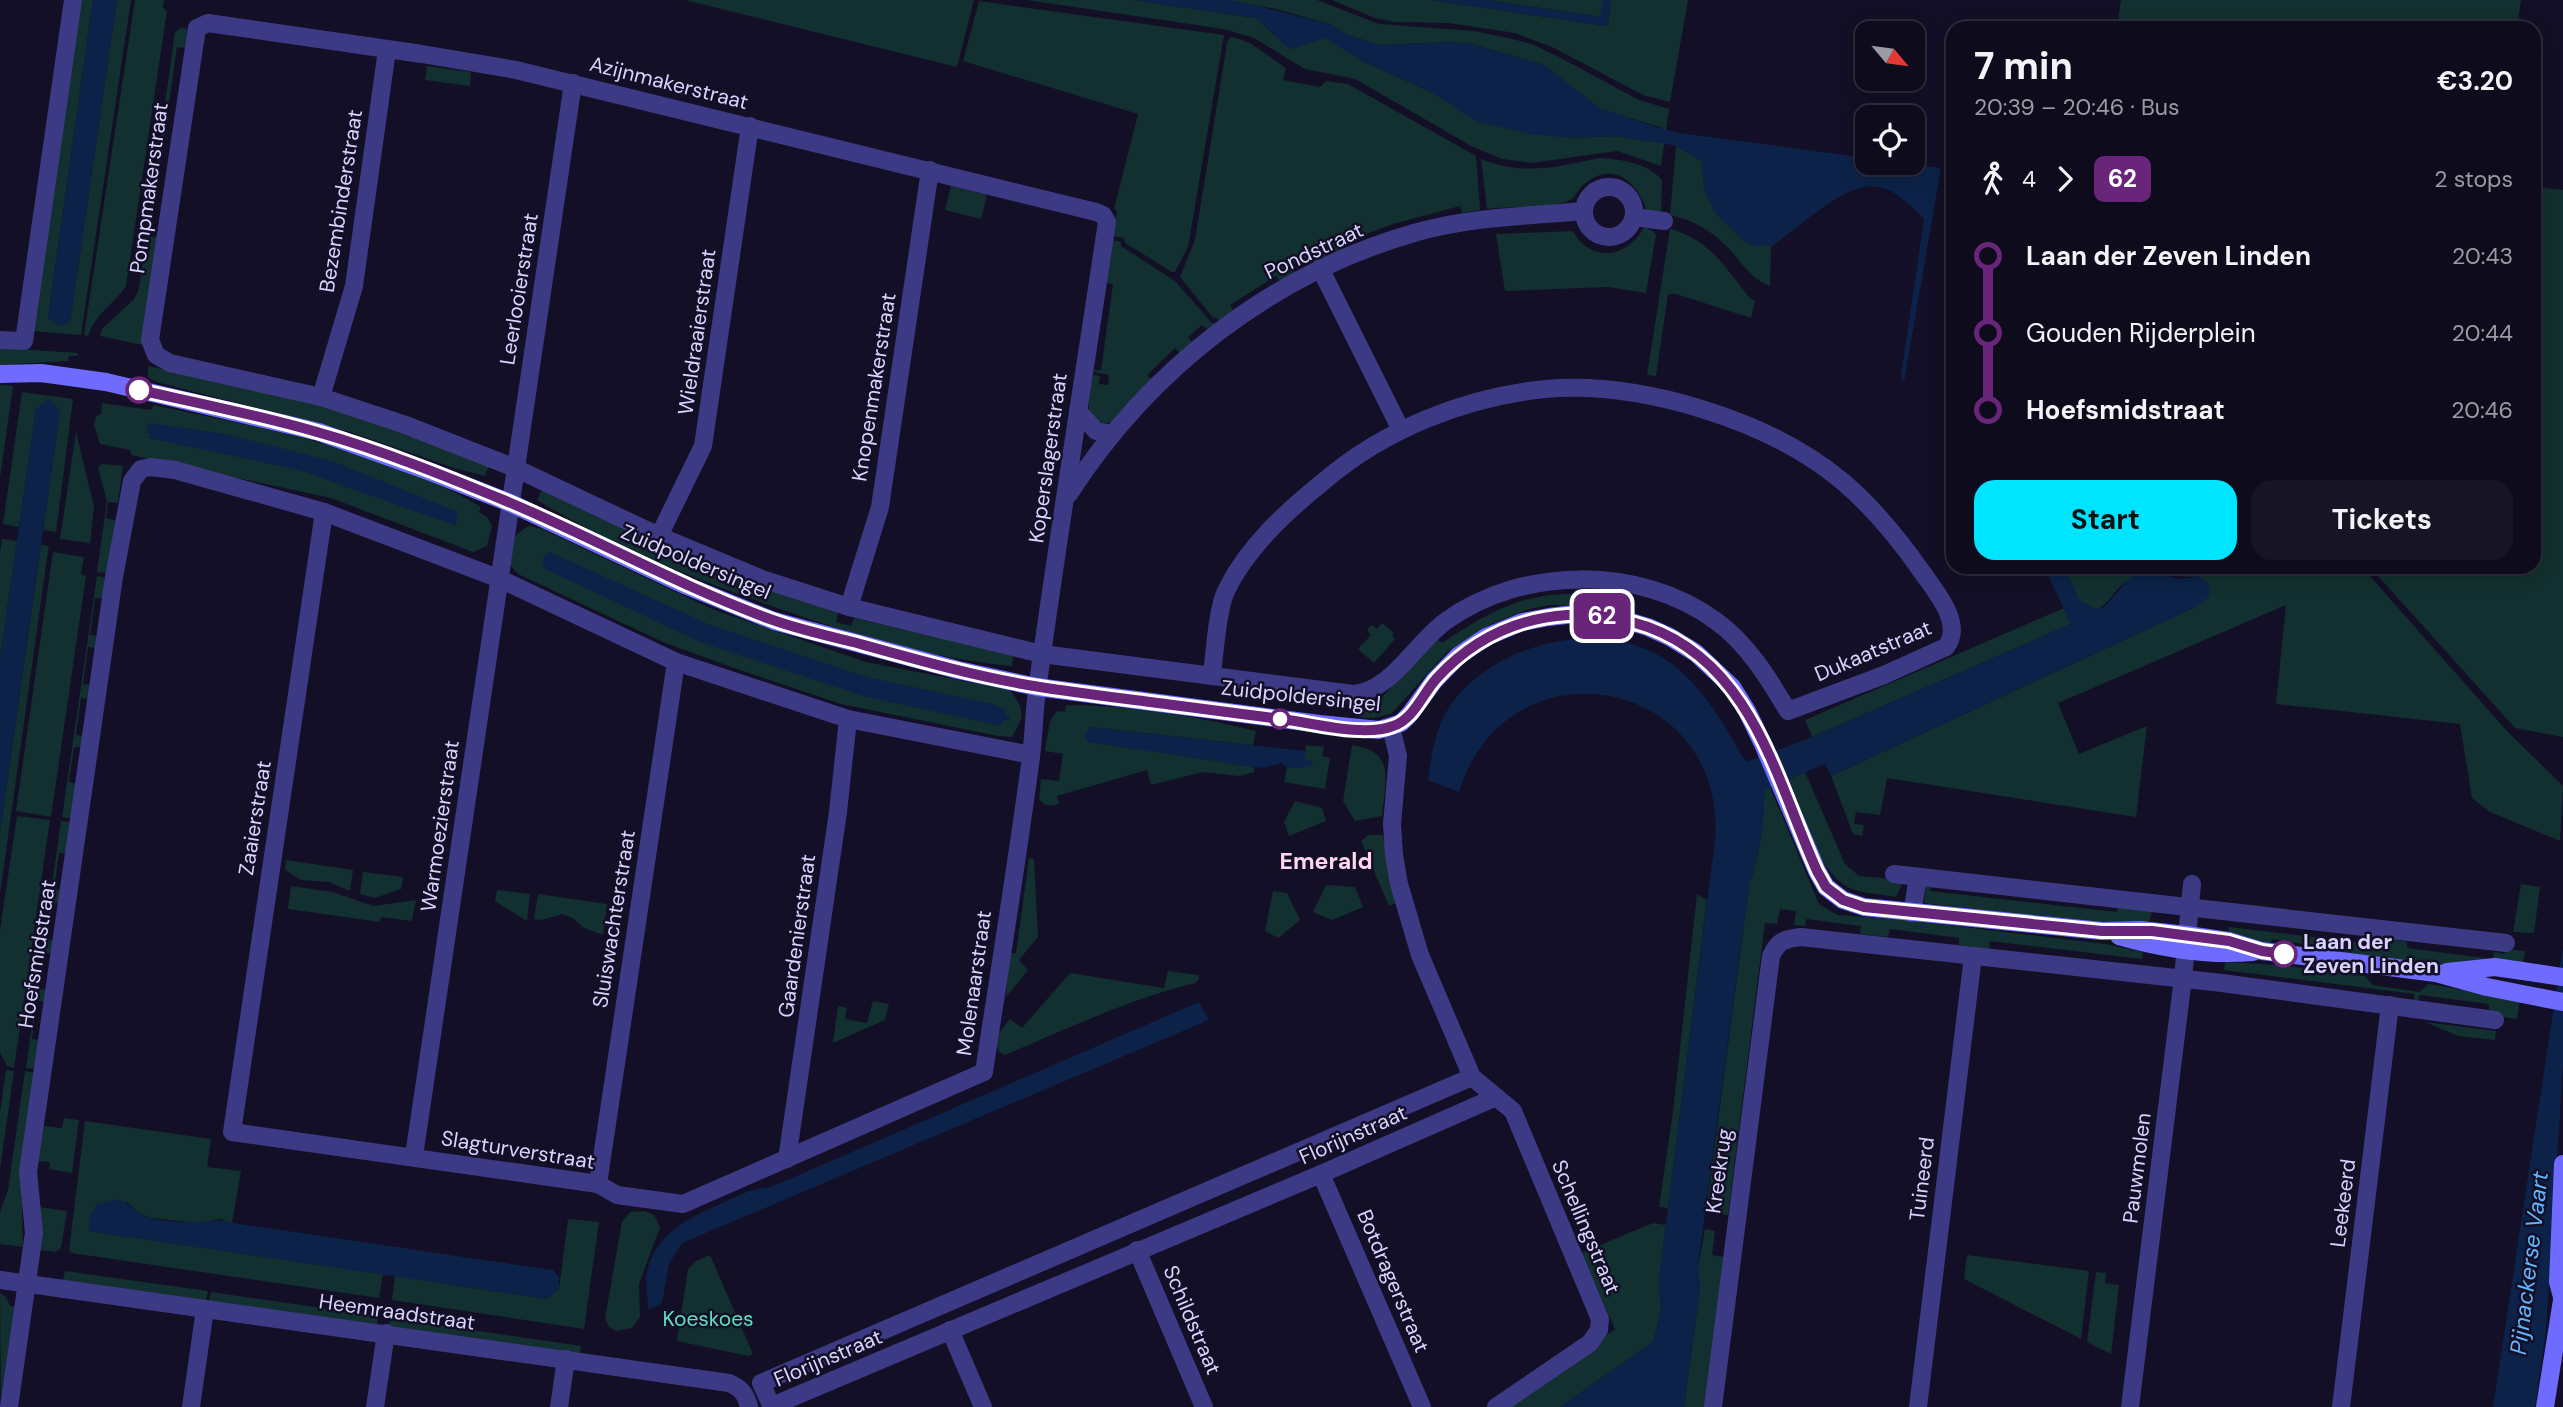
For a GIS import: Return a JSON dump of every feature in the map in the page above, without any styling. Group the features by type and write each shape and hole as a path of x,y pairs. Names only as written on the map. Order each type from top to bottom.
{"street":[{"path":"0,340 24,341 73,0"},
{"name":"Azijnmakerstraat","path":"197,28 208,23 502,68 573,83 1103,215 1107,222 1105,237"},
{"name":"Pompmakerstraat","path":"156,355 150,340 197,28"},
{"name":"Bezembinderstraat","path":"321,397 354,286 387,50"},
{"name":"Leerlooierstraat","path":"510,503 573,83"},
{"name":"Wieldraaierstraat","path":"659,536 703,446 750,126"},
{"name":"Knopenmakerstraat","path":"849,607 880,507 930,170"},
{"path":"1607,187 1616,188 1630,199 1634,216 1627,230 1606,238 1592,232 1584,219 1584,211 1590,195 1607,187"},
{"name":"Pondstraat","path":"1065,500 1111,434 1153,388 1187,357 1257,304 1320,268 1351,254 1426,230 1485,219 1584,211"},
{"path":"1634,216 1664,221"},
{"name":"Koperslagerstraat","path":"1037,687 1105,237"},
{"path":"1320,268 1401,430"},
{"name":"Zuidpoldersingel","path":"156,355 170,363 321,397 404,424 515,468 659,536 762,579 849,607 1042,654 1212,674 1334,694 1353,694"},
{"name":"Zuidpoldersingel","path":"0,374 41,373 106,382 306,429 431,472 510,503 687,586 774,621 958,670 1037,687 1345,727 1379,730 1391,727"},
{"name":"Dukaatstraat","path":"1212,674 1225,593 1246,559 1272,528 1349,459 1401,430 1447,411 1495,397 1546,389 1590,389 1676,402 1720,414 1763,432 1806,455 1841,480 1871,507 1904,546 1949,616 1953,634 1946,647 1788,711 1772,684 1736,639 1718,622 1691,604 1656,590 1611,581 1561,580 1510,589 1469,607 1425,638 1391,677 1377,688 1365,694 1353,694"},
{"path":"1078,411 1097,430 1111,434"},
{"name":"Hoefsmidstraat","path":"9,1407 34,1233 28,1172 114,577 132,481 141,469 151,467 175,470 324,512"},
{"name":"Warmoezierstraat","path":"414,1156 510,503"},
{"path":"324,512 500,579 676,662 848,719 1031,755"},
{"name":"Zaaierstraat","path":"232,1132 324,512"},
{"path":"1472,1077 1420,955 1399,884 1392,824 1398,756 1391,727 1401,723 1410,714 1433,681 1458,656 1486,637 1522,622 1583,613 1618,618 1670,637 1696,653 1732,687 1763,744 1826,887 1843,900 1864,907 1912,913 2102,931 2140,943 2186,942 2228,954 2262,951 2436,973 2487,987 2558,1001"},
{"name":"Sluiswachterstraat","path":"598,1184 676,662"},
{"name":"Molenaarstraat","path":"787,1159 984,1072 1031,755 1037,687"},
{"name":"Gaardenierstraat","path":"787,1159 838,812 848,719"},
{"path":"1894,874 2506,943"},
{"path":"1912,913 1918,877"},
{"name":"Pauwmolen","path":"2130,1407 2183,978 2192,884"},
{"name":"Kreekrug","path":"1713,1407 1771,956 1777,943 1801,937 1973,956"},
{"path":"1973,956 2183,978 2495,1020"},
{"name":"Tuineerd","path":"1918,1407 1973,956"},
{"path":"2436,973 2495,967 2560,977"},
{"name":"Leekeerd","path":"2341,1407 2390,1005"},
{"name":"Schellingstraat","path":"1472,1077 1513,1111 1573,1252 1600,1325 1590,1343 1496,1407"},
{"name":"Florijnstraat","path":"1472,1077 761,1382 772,1407 1496,1097"},
{"name":"Slagturverstraat","path":"232,1132 598,1184 617,1195 683,1204 787,1159"},
{"path":"2545,1407 2563,1296 2558,1282 2563,1164"},
{"name":"Botdragerstraat","path":"1321,1174 1422,1407"},
{"path":"1218,1186 1229,1212"},
{"name":"Schildstraat","path":"1137,1250 1204,1407"},
{"path":"1031,1266 1041,1291"},
{"name":"Heemraadstraat","path":"0,1280 729,1383 739,1387 746,1396 749,1407"},
{"path":"191,1407 205,1309"},
{"path":"950,1330 983,1407"},
{"path":"375,1407 386,1334"},
{"path":"559,1407 566,1359"}],"green space":[{"path":"80,0 93,0 48,317 59,326 70,322 117,0 131,0 81,335 33,331"},
{"path":"135,0 164,0 163,8 167,11 126,286 95,321 88,336 84,335"},
{"path":"685,0 974,0 957,67"},
{"path":"1027,0 1134,0 1256,18 1290,49 1325,37 1362,61 1429,91 1571,138 1616,136 1662,143 1663,128 1600,109 1544,65 1472,44 1450,42 1378,45 1346,34 1330,24 1276,9 1225,0 1317,0 1379,24 1474,31 1532,44 1639,100 1669,109 1661,166 1617,151 1532,163 1502,159 1473,147 1355,79 1305,69 1254,38 1223,29"},
{"path":"1332,0 1431,0 1608,26 1611,0 1688,0 1670,102 1643,95 1554,48 1515,33 1449,23 1396,22 1375,18"},
{"path":"1488,0 1603,0 1601,17"},
{"path":"2121,0 2521,0 2518,21 2118,21"},
{"path":"979,1 1224,35 1188,247 1175,272 1125,243 1124,238 1113,236 1117,211 1114,209 1138,114 963,61"},
{"path":"181,28 188,29 185,48 177,47 150,236 158,238 143,345 100,336 102,329 134,299 139,289 175,32"},
{"path":"1229,38 1250,43 1286,68 1283,80 1320,87 1326,81 1348,84 1476,156 1480,210 1462,213 1460,206 1393,224 1342,243 1344,249 1324,258 1320,251 1291,266 1294,272 1280,281 1276,276 1230,305 1233,311 1219,321 1216,317 1214,319 1180,277 1195,240 1227,43"},
{"path":"427,66 471,72 470,86 425,80"},
{"path":"1676,146 1702,161 1704,188 1756,246 1771,246 1770,286 1753,275 1724,243 1710,232 1688,220 1670,215"},
{"path":"1599,158 1634,163 1656,174 1662,180 1661,213 1647,212 1632,185 1616,175 1607,174 1587,182 1571,199 1563,203 1487,209 1481,159 1526,169 1554,167"},
{"path":"951,186 987,195 981,219 945,210"},
{"path":"2541,188 2563,190 2563,737 2515,728 2376,574 2541,574"},
{"path":"1644,227 1656,235 1646,293 1608,287 1505,291 1496,234 1573,231 1589,249 1609,253 1629,245"},
{"path":"1670,229 1706,247 1755,301 1751,318 1676,294 1668,294 1656,376 1647,375"},
{"path":"1112,240 1121,242 1121,246 1175,281 1212,323 1216,323 1207,329 1202,325 1188,337 1192,342 1180,353 1175,348 1147,375 1152,380 1116,419 1104,423 1094,418 1089,401 1093,375 1100,376 1099,384 1108,385 1109,375 1094,370 1101,370 1113,284 1106,283"},
{"path":"0,348 78,353 78,356 69,356 68,361 0,365"},
{"path":"148,366 320,405 401,432 489,466 485,476 347,431 160,383 148,378"},
{"path":"0,385 13,386 0,478"},
{"path":"22,392 73,399 56,532 43,530 60,411 36,409 19,527 3,524"},
{"path":"102,403 151,410 154,405 238,423 322,443 404,470 481,507 479,512 487,517 492,526 487,546 473,552 331,498 131,455 130,450 100,444 94,425 96,416 101,414"},
{"path":"76,432 94,507 90,543 60,539"},
{"path":"101,464 123,466 118,503 108,502 106,518 115,520 107,573 97,572 107,501 98,468"},
{"path":"543,488 662,548 728,576 838,613 836,622 851,626 854,618 1013,655 1012,666 953,658 894,645 808,619 718,586 625,547 566,517 537,500"},
{"path":"529,526 542,529 712,609 866,662 1010,690 1021,708 1021,718 1012,737 998,736 841,704 665,643 518,574 509,564 511,546 515,537"},
{"path":"2,539 17,541 0,659 0,552"},
{"path":"41,545 49,546 0,894 0,832"},
{"path":"53,552 84,557 81,574 86,576 51,817 16,811"},
{"path":"2067,574 2368,574 2505,729 2563,786 2560,841 2490,812 2472,798 2460,724 2276,704 2286,605 2058,703 2079,754 2147,726 2136,817 1887,778 1880,815 1856,812 1854,824 1864,825 1862,836 1853,834 1831,776 2195,607 2199,576 2155,575 2137,578 2119,587 2105,604 2096,610 2079,600"},
{"path":"97,576 106,578 103,599 95,598 90,635 98,636 96,648 88,647 83,684 91,685 89,699 81,698 76,735 84,736 82,747 74,747 69,782 77,784 72,818 62,817"},
{"path":"1577,589 1603,591 1601,606 1549,605 1526,610 1489,625 1448,651 1391,714 1373,718 1358,717 1360,704 1382,697 1434,642 1439,640 1442,643 1487,615 1519,602 1535,597 1571,594"},
{"path":"2064,608 2071,624 1812,737 1805,720"},
{"path":"1382,623 1394,633 1392,636 1395,639 1374,663 1358,649 1371,635 1367,630 1371,625 1377,629"},
{"path":"1066,705 1162,712 1256,731 1253,745 1090,727 1199,758 1254,767 1254,772 1239,776 1203,772 1151,785 1147,770 1057,796 1059,804 1046,805 1039,799 1041,779 1059,781 1063,754 1045,751 1050,721 1057,711 1065,712"},
{"path":"1306,745 1324,747 1322,756 1330,758 1325,789 1284,782 1287,768 1304,768"},
{"path":"1352,745 1366,748 1382,761 1386,780 1382,816 1355,821 1343,801"},
{"path":"1805,772 1845,864 1859,876 1904,880 1896,897 1853,889 1830,871 1813,842 1789,779"},
{"path":"1770,787 1819,904 1838,915 1906,920 2105,944 2143,952 2142,959 1990,941 1989,949 1959,945 1959,938 1890,929 1888,937 1860,934 1861,926 1806,919 1805,926 1794,925 1796,911 1780,909 1777,924 1765,923 1728,1215 1706,1213 1749,886 1761,838 1764,790"},
{"path":"1295,801 1322,808 1326,821 1289,836 1284,822"},
{"path":"17,816 50,820 14,1068 7,1066 0,1052 0,930"},
{"path":"61,821 71,822 67,853 59,853 54,889 62,890 60,903 52,903 47,939 54,941 53,953 44,953 39,989 48,990 46,1002 37,1001 32,1039 40,1040 36,1069 26,1068"},
{"path":"1368,835 1383,835 1395,903 1389,906 1361,841"},
{"path":"1029,858 1034,859 1038,937 1019,960 1028,970 1006,997 1009,953 1016,953"},
{"path":"286,860 353,870 350,891 329,882 301,880 285,870"},
{"path":"363,872 403,877 401,889 375,898 360,894"},
{"path":"1926,883 1931,884 1930,891 2117,912 2118,905 2152,910 2150,920 2144,925 2103,924 1924,903"},
{"path":"2521,884 2540,887 2534,933 2513,932"},
{"path":"1326,885 1355,887 1363,907 1332,920 1313,912"},
{"path":"291,886 332,892 373,906 416,900 412,921 381,917 380,922 288,909"},
{"path":"497,890 530,894 527,921 495,901"},
{"path":"1273,891 1287,893 1300,920 1278,938 1265,931"},
{"path":"538,894 607,904 603,935 584,928 573,918 562,914 542,920 534,919"},
{"path":"1697,894 1707,900 1668,1208 1659,1207 1673,1112"},
{"path":"2229,927 2382,945 2384,938 2407,942 2407,948 2493,959 2494,952 2505,954 2505,949 2525,951 2523,964 2431,965 2333,952 2316,946 2272,939 2270,945 2229,936"},
{"path":"2225,962 2278,965 2365,976 2373,985 2419,992 2429,984 2520,1000 2517,1019 2496,1016 2497,1011 2489,1010 2489,1004 2420,995 2418,1001 2414,1001 2414,994 2224,970"},
{"path":"1168,971 1198,975 1199,979 1195,983 1098,1015 1005,1055 999,1052 997,1038 1010,1019 1022,1028 1070,973 1164,988"},
{"path":"873,1001 889,1004 885,1020 833,1043 838,1006 847,1008 845,1019 867,1023"},
{"path":"2425,1022 2496,1031 2495,1040 2458,1036"},
{"path":"6,1070 14,1071 0,1169 0,1113"},
{"path":"25,1071 35,1073 21,1174 23,1247 0,1244 0,1212 8,1190"},
{"path":"64,1118 79,1120 72,1173 49,1169 50,1162 38,1161 44,1126 62,1128"},
{"path":"85,1121 211,1139 207,1167 241,1171 232,1223 220,1219 198,1223 151,1218 138,1213 127,1202 89,1231 383,1274 379,1298 71,1253 69,1250"},
{"path":"39,1207 67,1211 61,1248 56,1252 40,1250"},
{"path":"644,1211 654,1215 660,1227 639,1284 640,1317 632,1328 617,1331 609,1327 605,1318 622,1222 630,1212"},
{"path":"568,1219 599,1222 584,1329 392,1300 395,1276 547,1299 559,1289"},
{"path":"1653,1223 1666,1225 1659,1278 1661,1311 1653,1342 1560,1407 1507,1407 1615,1329 1581,1253"},
{"path":"1705,1229 1715,1231 1712,1255 1724,1257 1706,1407 1684,1407 1700,1288 1698,1267"},
{"name":"Koeskoes","path":"710,1255 753,1354 748,1356 677,1341 688,1269 696,1261"},
{"path":"1967,1255 2089,1271 2081,1339 1964,1279"},
{"path":"65,1271 208,1291 206,1301 63,1280"},
{"path":"2096,1272 2106,1273 2105,1283 2119,1285 2111,1354 2087,1342"},
{"path":"211,1292 378,1316 377,1325 209,1301"},
{"path":"0,1293 6,1297 10,1306 16,1307 1,1407"},
{"path":"390,1318 581,1346 580,1354 388,1326"}],"water":[{"path":"93,0 117,0 70,322 59,326 48,318"},
{"path":"1134,0 1225,0 1246,3 1330,24 1346,34 1378,45 1450,42 1472,44 1544,65 1601,109 1663,129 1855,156 1855,175 1925,175 1925,166 1941,168 1904,382 1901,376 1924,219 1888,190 1866,187 1854,190 1825,206 1773,246 1756,246 1745,242 1714,212 1704,188 1702,161 1676,146 1616,136 1571,138 1530,134 1478,122 1429,91 1362,61 1325,38 1290,49 1256,18"},
{"path":"1431,0 1488,0 1600,17 1603,0 1611,0 1608,26"},
{"path":"49,399 60,411 0,832 0,659 36,409"},
{"path":"149,423 226,434 335,462 458,512 456,526 299,470 149,438 151,434 146,433"},
{"path":"550,552 708,624 871,678 993,704 1006,709 1005,715 1010,716 1009,721 1004,720 1001,726 863,696 700,642 543,568 543,558"},
{"path":"2047,574 2067,574 2079,600 2096,610 2105,606 2127,581 2137,574 2159,574 2180,579 2199,576 2210,586 2209,597 2195,607 1831,776 1825,764 1764,790 1762,827 1749,886 1698,1266 1700,1288 1684,1407 1560,1407 1653,1342 1661,1311 1659,1278 1715,840 1709,784 1687,741 1652,712 1610,696 1564,695 1521,711 1484,743 1459,792 1428,780 1435,740 1443,718 1459,694 1481,674 1507,658 1536,646 1567,640 1598,639 1627,643 1669,662 1696,686 1746,762 1812,737 2071,624"},
{"path":"1090,727 1305,751 1305,760 1313,761 1311,767 1304,768 1287,768 1282,763 1262,768 1088,742 1084,735"},
{"name":"Pijnackerse Vaart","path":"2563,947 2563,1066 2546,1331 2535,1407 2493,1407"},
{"path":"1199,1002 1209,1020 682,1243 669,1264 662,1303 648,1310 646,1276 651,1259 666,1237 696,1215 745,1193 771,1187"},
{"path":"117,1199 155,1219 224,1221 553,1270 559,1277 559,1289 547,1299 89,1231 90,1216 97,1204"}],"bus line":[{"name":"62","path":"139,390 319,432 431,472 510,503 687,586 774,621 958,670 1037,687 1379,730 1401,723 1433,681 1458,656 1486,637 1522,622 1549,617 1583,613 1618,618 1670,637 1696,653 1732,687 1763,744 1817,871 1826,887 1843,900 1864,907 1912,913 2102,931 2141,930 2187,935 2229,941 2262,951 2284,954"}],"place":[{"name":"Laan der Zeven Linden","path":"2284,954"}],"district":[{"name":"Emerald","path":"1326,861"}]}
